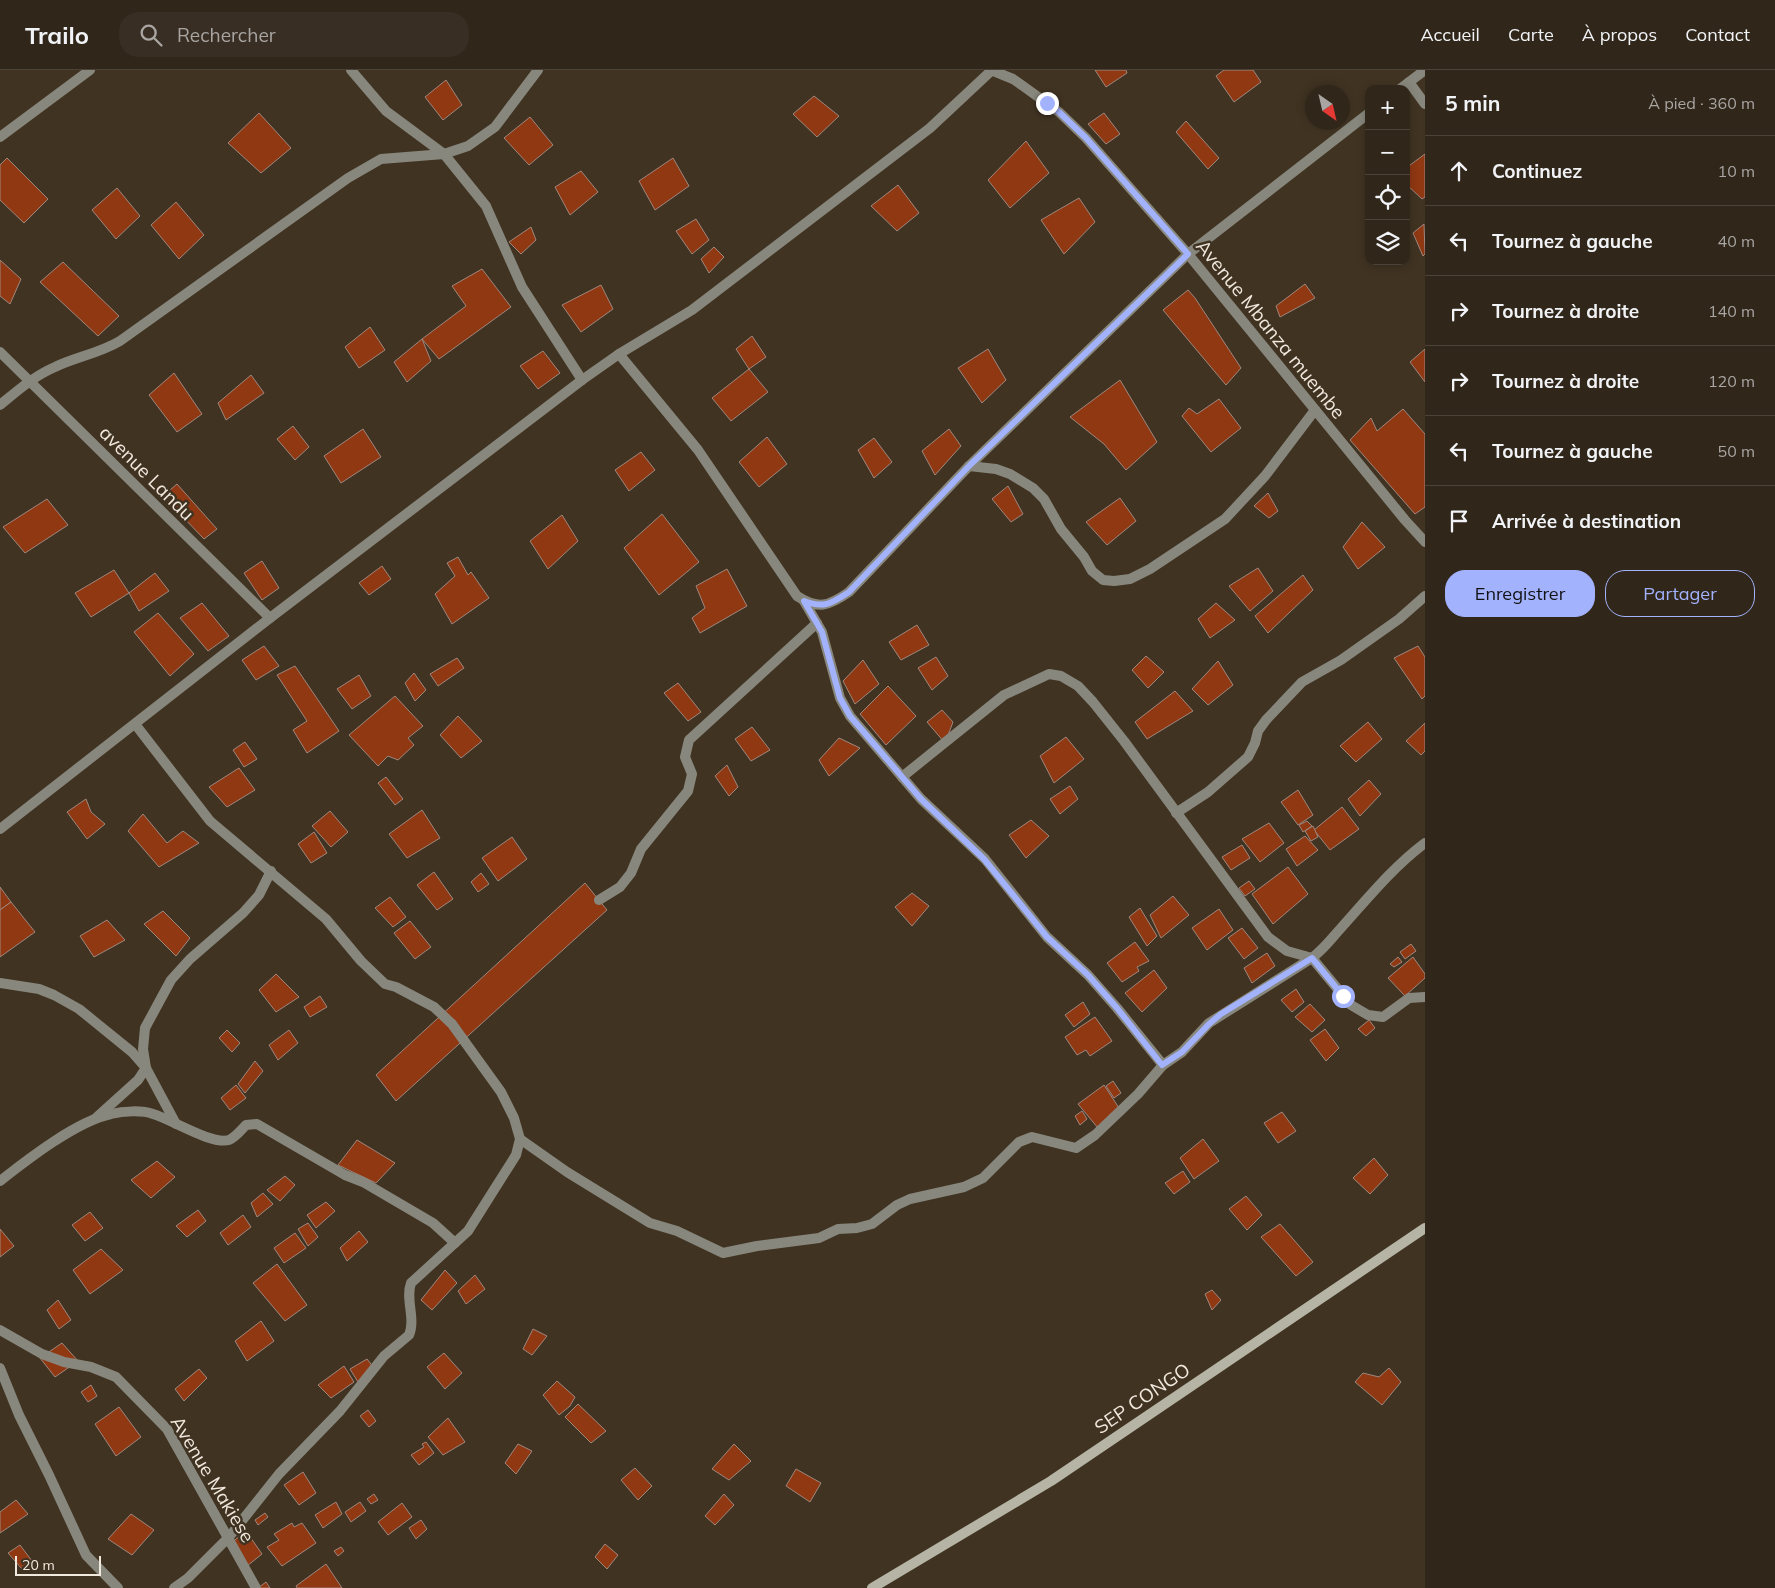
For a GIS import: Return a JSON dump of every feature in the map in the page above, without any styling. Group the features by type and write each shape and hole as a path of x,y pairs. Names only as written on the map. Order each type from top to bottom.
{"street":[{"path":"0,137 90,70"},
{"path":"351,70 386,111 444,154 486,206 522,287 582,380"},
{"path":"0,405 30,381 56,366 120,341 348,178 381,159 444,154 468,146 495,127 538,70"},
{"path":"0,829 270,618 582,380 619,354 700,304 930,128 991,70"},
{"name":"Avenue Mbanza muembe","path":"991,70 1013,79 1059,112 1086,138 1188,254 1399,513 1425,542"},
{"path":"1405,85 1425,70"},
{"path":"1410,91 1425,104"},
{"path":"619,354 698,450 797,596 814,605 835,602 849,592 969,466 1188,254 1365,116"},
{"name":"avenue Landu","path":"0,352 270,618"},
{"path":"969,466 996,469 1010,474 1034,488 1044,499 1061,529 1092,571 1103,580 1130,580 1225,519 1266,476 1315,410"},
{"path":"1176,813 1208,792 1248,757 1262,726 1302,682 1341,660 1399,619 1425,596"},
{"path":"804,601 822,632 840,698 850,716 870,742 921,799 984,859 1047,937 1088,975 1162,1065"},
{"path":"599,900 620,887 631,874 641,849 688,791 692,774 685,757 689,740 817,623"},
{"path":"902,777 1004,695 1048,674 1061,676 1078,686 1124,741 1268,937 1287,951 1312,958 1351,1005 1368,1015 1383,1017 1409,998 1425,997"},
{"path":"135,724 210,821 326,919 362,961 385,984 396,987 434,1007 452,1024 501,1092 514,1118 520,1139 516,1155 468,1231 411,1283 409,1294 411,1330 405,1341 384,1356 340,1411 279,1474 229,1537 188,1578 174,1588"},
{"path":"520,1139 566,1172 650,1222 677,1230 723,1253 756,1246 819,1238 838,1229 857,1228 872,1224 897,1205 910,1199 964,1187 983,1178 1019,1142 1032,1137 1076,1148 1095,1136 1138,1094 1162,1065 1182,1052 1221,1014 1325,949 1337,932 1405,858 1425,843"},
{"path":"0,1181 26,1161 94,1119 138,1080 146,1068 143,1049 145,1028 171,980 190,959 243,913 259,895 271,872"},
{"path":"0,984 39,990 54,995 79,1010 132,1052 146,1068 177,1125"},
{"path":"94,1119 112,1114 151,1113 200,1135 227,1140 234,1137 246,1125 257,1124 433,1223 455,1243"},
{"name":"SEP CONGO","path":"872,1588 1051,1481 1425,1228"},
{"name":"Avenue Makiese","path":"0,1330 42,1354 64,1362 91,1367 116,1377 167,1429 256,1588"},
{"path":"0,1368 19,1415 86,1556 118,1588"}],"building":[{"path":"1095,70 1126,70 1127,73 1106,87"},
{"path":"1224,70 1253,70 1261,82 1234,102 1216,76"},
{"path":"446,80 462,105 443,120 425,97"},
{"path":"814,96 839,116 817,137 793,114"},
{"path":"259,113 291,148 261,173 228,143"},
{"path":"1104,113 1120,134 1106,144 1088,124"},
{"path":"530,117 553,145 529,165 504,138"},
{"path":"1186,121 1219,158 1208,169 1176,132"},
{"path":"1026,141 1049,173 1010,208 988,180"},
{"path":"1425,154 1425,197 1422,199 1410,188 1410,165"},
{"path":"7,158 48,199 24,223 0,200 0,165"},
{"path":"673,158 689,186 655,210 639,181"},
{"path":"581,171 598,192 570,215 555,187"},
{"path":"898,185 919,213 897,231 871,206"},
{"path":"117,188 140,216 116,239 92,210"},
{"path":"1079,198 1095,222 1064,254 1041,220"},
{"path":"176,202 204,235 179,259 151,225"},
{"path":"696,219 709,240 692,254 676,231"},
{"path":"1424,224 1425,254 1423,256 1413,233"},
{"path":"531,227 536,240 521,254 509,242"},
{"path":"714,247 724,257 709,273 701,259"},
{"path":"0,260 21,279 10,304 0,296"},
{"path":"63,262 119,316 98,336 40,282"},
{"path":"482,269 511,307 439,359 422,339 466,306 452,286"},
{"path":"1305,284 1315,298 1280,317 1276,306"},
{"path":"601,285 613,309 581,332 562,305"},
{"path":"1188,290 1241,368 1226,385 1163,310"},
{"path":"370,327 385,350 359,368 345,347"},
{"path":"752,336 766,357 749,369 736,349"},
{"path":"422,339 431,361 407,382 394,362"},
{"path":"988,349 1006,380 982,403 958,368"},
{"path":"1425,349 1425,382 1410,362"},
{"path":"543,351 560,373 538,389 520,366"},
{"path":"749,369 768,392 731,421 712,398"},
{"path":"174,373 202,414 177,432 149,395"},
{"path":"251,375 264,393 226,420 218,403"},
{"path":"1120,380 1157,442 1126,470 1104,444 1070,417"},
{"path":"1219,399 1241,428 1211,452 1182,416 1189,408 1197,414"},
{"path":"1403,409 1425,434 1425,507 1415,514 1350,440 1371,418 1377,431"},
{"path":"293,426 309,447 295,460 277,439"},
{"path":"363,429 381,457 341,483 324,456"},
{"path":"949,429 961,446 935,475 922,451"},
{"path":"767,437 787,464 759,487 739,462"},
{"path":"874,438 892,462 874,478 858,450"},
{"path":"641,452 655,470 629,491 615,470"},
{"path":"177,484 217,529 204,539 163,496"},
{"path":"1008,486 1023,514 1011,522 992,499"},
{"path":"1268,493 1278,511 1269,518 1254,506"},
{"path":"1120,498 1136,521 1107,545 1086,522"},
{"path":"47,499 68,525 25,553 3,527"},
{"path":"662,514 699,562 659,595 624,548"},
{"path":"562,515 578,541 548,569 530,541"},
{"path":"1362,522 1385,547 1358,569 1343,547"},
{"path":"458,557 468,575 471,572 489,598 452,624 435,594 455,576 447,563"},
{"path":"262,561 279,588 262,600 244,573"},
{"path":"382,566 391,579 369,595 359,583"},
{"path":"1258,568 1273,591 1250,611 1229,586"},
{"path":"727,569 747,606 700,633 692,618 705,608 696,586"},
{"path":"114,570 129,593 91,617 75,593"},
{"path":"155,573 169,591 139,611 129,593"},
{"path":"1303,575 1313,590 1268,633 1255,616"},
{"path":"202,603 229,636 208,651 180,618"},
{"path":"1216,603 1235,620 1210,638 1198,619"},
{"path":"158,613 194,654 170,676 134,632"},
{"path":"917,625 929,645 901,660 889,642"},
{"path":"264,646 279,666 256,680 242,660"},
{"path":"1418,646 1425,657 1425,696 1422,699 1394,658"},
{"path":"1146,656 1164,672 1148,688 1132,670"},
{"path":"936,657 948,676 932,690 918,668"},
{"path":"457,658 464,668 438,686 430,674"},
{"path":"863,660 879,684 855,704 843,681"},
{"path":"1218,661 1233,685 1208,705 1192,689"},
{"path":"295,666 339,731 307,753 293,730 307,721 277,675"},
{"path":"414,673 426,690 415,701 405,683"},
{"path":"359,675 371,696 352,709 337,689"},
{"path":"678,683 701,712 688,721 664,693"},
{"path":"888,686 916,716 886,745 860,714"},
{"path":"1175,691 1193,711 1147,739 1135,722"},
{"path":"395,696 423,726 408,738 414,745 398,760 388,756 378,766 349,735"},
{"path":"942,710 953,722 945,743 927,722"},
{"path":"458,716 482,741 461,758 440,735"},
{"path":"1368,722 1382,739 1356,762 1340,746"},
{"path":"1425,723 1425,751 1421,755 1406,741"},
{"path":"752,727 770,750 751,761 735,739"},
{"path":"1066,737 1084,759 1054,783 1040,756"},
{"path":"839,738 860,748 829,776 819,760"},
{"path":"245,742 257,759 244,767 233,750"},
{"path":"727,765 738,787 729,796 715,776"},
{"path":"239,768 255,790 227,807 209,787"},
{"path":"386,777 403,799 395,805 378,783"},
{"path":"1369,780 1381,794 1360,816 1348,799"},
{"path":"1070,786 1078,799 1060,814 1050,799"},
{"path":"1298,790 1313,815 1298,825 1281,802"},
{"path":"86,799 91,812 105,824 87,839 67,812"},
{"path":"1342,807 1359,829 1330,850 1314,830"},
{"path":"422,810 440,838 407,858 389,834"},
{"path":"330,811 348,832 331,847 312,826"},
{"path":"143,814 167,843 183,831 199,843 159,867 128,831"},
{"path":"1031,820 1049,836 1026,858 1009,835"},
{"path":"1307,821 1312,826 1303,832 1299,825"},
{"path":"1269,823 1284,843 1260,862 1242,839"},
{"path":"1313,826 1318,837 1311,841 1305,831"},
{"path":"314,832 327,853 311,863 298,844"},
{"path":"1305,836 1318,850 1297,866 1286,849"},
{"path":"512,837 527,859 498,881 482,858"},
{"path":"1242,845 1250,858 1231,870 1222,857"},
{"path":"1288,867 1308,894 1273,924 1252,894"},
{"path":"434,872 453,899 437,910 417,885"},
{"path":"481,873 489,884 478,892 471,882"},
{"path":"1249,881 1255,889 1245,896 1239,888"},
{"path":"585,883 607,910 396,1101 376,1075"},
{"path":"0,887 11,902 0,910"},
{"path":"912,893 929,906 912,926 895,907"},
{"path":"1173,896 1189,915 1161,938 1150,915"},
{"path":"390,897 406,917 393,927 375,908"},
{"path":"11,902 35,932 0,957 0,910"},
{"path":"1140,908 1157,936 1147,946 1129,917"},
{"path":"1219,909 1233,930 1207,950 1192,928"},
{"path":"163,911 190,938 176,956 144,924"},
{"path":"107,920 125,940 94,957 80,936"},
{"path":"410,921 431,947 415,959 394,933"},
{"path":"1242,928 1258,948 1244,959 1228,938"},
{"path":"1135,942 1149,961 1137,967 1139,971 1122,982 1107,963"},
{"path":"1411,944 1416,951 1405,959 1400,952"},
{"path":"1267,953 1275,966 1252,983 1244,968"},
{"path":"1398,957 1402,962 1394,967 1390,964"},
{"path":"1413,957 1425,974 1425,978 1405,996 1388,978"},
{"path":"1154,970 1167,988 1142,1012 1125,993"},
{"path":"276,974 299,997 276,1012 259,990"},
{"path":"1296,989 1304,1002 1292,1012 1281,1000"},
{"path":"320,996 327,1007 310,1017 304,1007"},
{"path":"1083,1002 1090,1014 1074,1027 1065,1015"},
{"path":"1310,1004 1325,1020 1312,1032 1295,1017"},
{"path":"1095,1017 1112,1041 1090,1056 1086,1050 1077,1055 1065,1037"},
{"path":"1369,1020 1375,1028 1366,1036 1358,1029"},
{"path":"1325,1029 1339,1048 1326,1061 1310,1040"},
{"path":"227,1030 240,1043 232,1052 219,1038"},
{"path":"289,1030 298,1043 278,1060 269,1045"},
{"path":"255,1061 263,1071 245,1093 238,1084"},
{"path":"1113,1081 1121,1093 1114,1098 1106,1086"},
{"path":"236,1085 246,1098 230,1110 221,1098"},
{"path":"1104,1085 1119,1108 1098,1128 1078,1104"},
{"path":"1082,1111 1087,1119 1080,1125 1075,1116"},
{"path":"1282,1112 1296,1131 1278,1143 1264,1123"},
{"path":"1203,1139 1219,1161 1194,1179 1180,1158"},
{"path":"357,1140 395,1163 376,1183 338,1165"},
{"path":"1374,1158 1388,1175 1370,1194 1353,1178"},
{"path":"157,1161 175,1177 151,1198 131,1180"},
{"path":"1183,1171 1190,1182 1174,1194 1165,1183"},
{"path":"285,1176 295,1185 280,1201 267,1190"},
{"path":"263,1193 273,1204 257,1217 251,1203"},
{"path":"1246,1196 1262,1215 1247,1230 1229,1209"},
{"path":"326,1202 335,1211 316,1228 307,1215"},
{"path":"198,1210 206,1221 187,1237 176,1226"},
{"path":"90,1212 103,1228 85,1241 72,1225"},
{"path":"243,1215 251,1227 228,1245 220,1233"},
{"path":"308,1223 318,1237 308,1246 298,1229"},
{"path":"1280,1224 1313,1262 1296,1276 1261,1237"},
{"path":"0,1229 14,1246 0,1257"},
{"path":"359,1231 368,1242 347,1261 340,1248"},
{"path":"295,1233 306,1248 284,1263 274,1248"},
{"path":"101,1249 123,1270 90,1294 73,1270"},
{"path":"277,1264 307,1305 285,1321 253,1283"},
{"path":"445,1270 457,1283 432,1310 421,1300"},
{"path":"475,1275 485,1289 466,1304 458,1291"},
{"path":"1212,1290 1221,1300 1212,1310 1205,1294"},
{"path":"58,1300 71,1320 59,1329 47,1310"},
{"path":"261,1321 274,1341 247,1361 235,1341"},
{"path":"533,1329 547,1336 532,1355 523,1349"},
{"path":"62,1343 78,1361 55,1377 40,1358"},
{"path":"444,1353 462,1373 445,1389 427,1367"},
{"path":"367,1359 374,1368 358,1382 350,1369"},
{"path":"344,1366 354,1382 331,1398 318,1385"},
{"path":"1389,1368 1401,1382 1382,1405 1355,1382 1363,1373 1379,1377"},
{"path":"199,1369 207,1378 184,1401 175,1389"},
{"path":"557,1381 575,1397 570,1406 559,1415 543,1395"},
{"path":"91,1385 97,1396 88,1402 81,1392"},
{"path":"578,1404 606,1431 591,1443 565,1417"},
{"path":"119,1407 141,1437 116,1456 95,1424"},
{"path":"368,1410 376,1421 369,1427 360,1416"},
{"path":"448,1418 465,1442 443,1455 428,1437"},
{"path":"426,1442 434,1453 419,1465 411,1455 424,1447 422,1444"},
{"path":"518,1444 532,1451 516,1474 505,1463"},
{"path":"734,1444 751,1461 729,1480 712,1469"},
{"path":"635,1468 652,1486 638,1500 621,1480"},
{"path":"796,1469 821,1483 810,1502 786,1486"},
{"path":"303,1472 316,1493 299,1505 284,1485"},
{"path":"374,1494 378,1500 371,1504 367,1499"},
{"path":"724,1494 734,1505 715,1525 705,1516"},
{"path":"16,1500 28,1514 0,1533 0,1512"},
{"path":"336,1502 342,1514 323,1528 315,1515"},
{"path":"360,1502 366,1511 351,1522 345,1512"},
{"path":"402,1503 412,1517 388,1535 378,1522"},
{"path":"265,1513 268,1517 258,1525 255,1520"},
{"path":"131,1514 154,1530 132,1555 108,1539"},
{"path":"421,1520 427,1529 416,1539 409,1528"},
{"path":"292,1523 294,1527 302,1523 316,1543 282,1566 267,1547 279,1540 274,1534"},
{"path":"246,1531 262,1554 247,1566 230,1544"},
{"path":"605,1544 618,1555 607,1569 595,1557"},
{"path":"20,1545 32,1561 22,1569 8,1553"},
{"path":"341,1547 344,1551 338,1556 334,1551"},
{"path":"326,1564 342,1588 297,1588 296,1586"},
{"path":"266,1582 270,1588 258,1588"}],"route":[{"path":"1047,103 1086,138 1188,254 969,466 849,592 835,602 823,605 814,605 804,601 822,632 840,698 850,716 870,742 921,799 984,859 1047,937 1088,975 1162,1065 1182,1052 1221,1014 1312,958 1343,996"}]}
